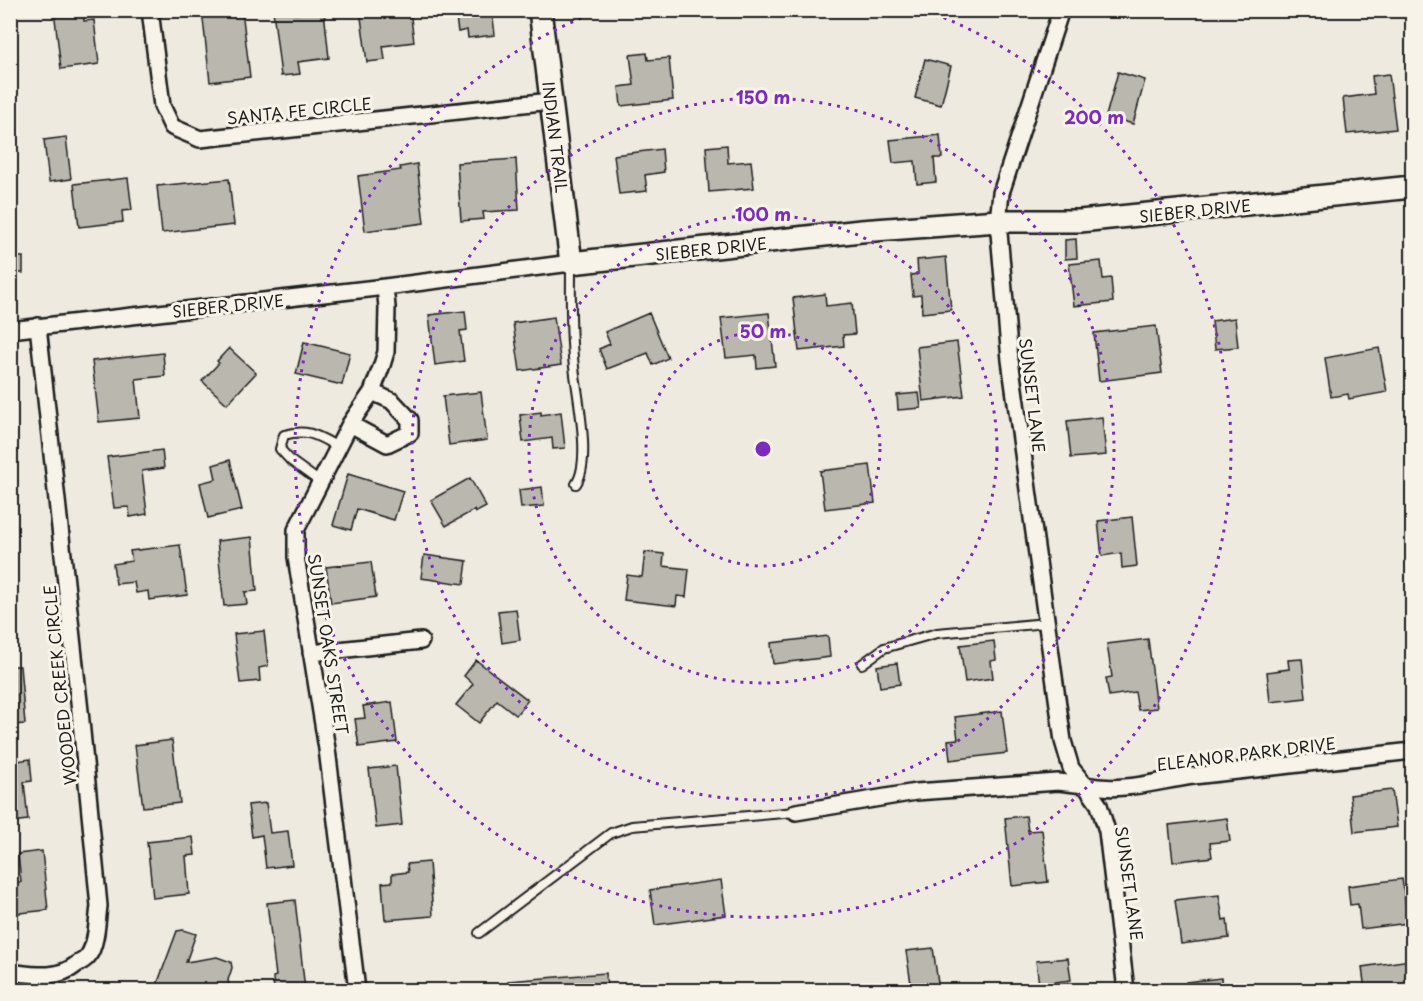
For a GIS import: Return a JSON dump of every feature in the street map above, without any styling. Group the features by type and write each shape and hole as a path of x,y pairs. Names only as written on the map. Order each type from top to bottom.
{"street":[{"name":"SANTA FE CIRCLE","path":"150,10 162,106 172,127 200,139 551,101"},
{"name":"INDIAN TRAIL","path":"540,10 571,263"},
{"name":"SUNSET LANE","path":"1060,10 1001,193 998,221 1010,360 1063,741 1071,768 1099,806 1107,831 1125,990"},
{"name":"SIEBER DRIVE","path":"10,330 851,232 998,221 1080,221 1413,187"},
{"name":"SUNSET OAKS STREET","path":"357,990 331,782 296,558 296,530 350,424 372,392 386,352 385,287"},
{"name":"WOODED CREEK CIRCLE","path":"10,972 50,975 72,969 88,956 96,931 99,906 38,326"},
{"path":"350,424 387,444 410,433 410,420 392,401 372,392"},
{"path":"312,653 422,641"},
{"name":"ELEANOR PARK DRIVE","path":"1085,785 1100,788 1126,788 1190,777 1413,751"},
{"path":"796,812 916,792 1058,782 1085,785"}],"lane":[{"path":"571,263 573,358 584,449 582,476 576,484"},
{"path":"320,482 291,461 280,449 285,435 305,432 316,435 338,447"},
{"path":"862,663 884,648 937,633 1046,623"},
{"path":"479,933 611,833 621,829 632,826 796,812"}],"building":[{"path":"54,10 83,10 84,21 94,20 99,64 61,69"},
{"path":"202,10 242,10 250,77 210,82"},
{"path":"273,10 294,10 295,14 324,11 329,58 298,62 300,74 281,76"},
{"path":"360,10 410,10 414,42 383,46 385,60 367,62"},
{"path":"455,10 492,10 495,35 468,38 467,30 458,32"},
{"path":"647,53 648,60 669,58 673,100 621,106 619,87 634,85 630,55"},
{"path":"925,59 951,66 941,105 915,98"},
{"path":"1118,72 1145,80 1133,124 1106,116"},
{"path":"1389,74 1396,129 1347,134 1343,98 1374,94 1372,76"},
{"path":"940,135 942,158 934,158 936,182 917,184 915,161 893,163 890,140"},
{"path":"66,137 71,179 49,182 44,140"},
{"path":"727,145 728,163 751,161 754,188 709,192 706,147"},
{"path":"662,149 664,172 645,175 647,191 619,194 614,155"},
{"path":"516,159 519,210 483,212 484,219 461,221 457,163"},
{"path":"417,164 424,223 365,231 358,176 401,170 400,167"},
{"path":"128,178 132,210 122,211 123,222 79,227 74,184"},
{"path":"229,179 234,225 162,233 157,186"},
{"path":"1076,239 1077,258 1065,259 1065,240"},
{"path":"10,257 23,257 23,273 10,273"},
{"path":"946,257 951,310 922,313 921,295 913,296 911,275 918,274 917,260"},
{"path":"1101,261 1103,279 1111,278 1113,302 1074,306 1069,264"},
{"path":"825,294 826,306 852,303 855,334 843,335 844,346 799,351 793,298"},
{"path":"465,311 467,330 460,331 464,361 435,365 429,315"},
{"path":"649,313 668,358 653,365 648,353 607,369 599,349 610,344 605,332"},
{"path":"769,313 775,366 757,368 756,355 726,358 721,318"},
{"path":"554,317 561,365 520,371 513,323"},
{"path":"1235,318 1238,347 1215,349 1212,321"},
{"path":"1156,326 1162,373 1099,381 1094,333"},
{"path":"304,342 350,353 342,385 296,374"},
{"path":"957,342 964,396 923,401 917,347"},
{"path":"229,348 256,373 227,404 202,381"},
{"path":"1379,348 1387,392 1349,399 1348,394 1331,397 1325,358"},
{"path":"163,353 165,376 136,379 140,418 99,422 92,361"},
{"path":"481,392 487,440 449,445 443,396"},
{"path":"919,393 921,408 898,410 897,395"},
{"path":"541,412 541,415 561,412 565,448 553,449 552,438 523,442 520,415"},
{"path":"1102,417 1106,455 1071,458 1067,421"},
{"path":"162,450 164,468 142,471 147,514 130,517 129,507 114,508 107,457"},
{"path":"230,460 242,510 208,518 200,483 216,479 213,465"},
{"path":"870,465 875,503 825,509 820,471"},
{"path":"348,474 403,491 394,520 357,509 351,530 333,525"},
{"path":"470,478 486,507 475,513 474,510 446,526 431,500"},
{"path":"542,487 544,506 521,508 519,490"},
{"path":"1132,517 1137,566 1122,568 1121,553 1102,556 1098,521"},
{"path":"252,537 257,591 245,592 247,604 224,606 217,541"},
{"path":"180,545 187,595 149,600 148,591 136,593 134,582 116,584 113,564 132,561 130,551"},
{"path":"645,552 664,554 663,566 689,569 686,597 677,596 676,606 624,600 627,575 642,577"},
{"path":"424,555 467,561 464,584 421,578"},
{"path":"371,562 376,597 331,603 326,567"},
{"path":"516,609 520,640 502,643 498,611"},
{"path":"264,631 268,666 259,668 260,681 240,683 234,634"},
{"path":"828,636 830,657 773,664 771,643"},
{"path":"1148,639 1157,708 1138,710 1135,692 1109,696 1106,678 1112,677 1107,644"},
{"path":"994,641 996,660 991,661 993,678 965,682 960,645"},
{"path":"1302,659 1306,698 1270,702 1267,672 1289,669 1288,660"},
{"path":"476,660 528,700 516,715 497,700 479,723 456,705 473,684 464,676"},
{"path":"897,663 900,684 880,687 877,666"},
{"path":"10,666 20,666 25,724 10,725"},
{"path":"392,702 397,742 359,747 355,719 365,718 363,706"},
{"path":"1002,711 1007,753 950,760 948,740 958,739 955,717"},
{"path":"172,740 180,803 143,807 135,745"},
{"path":"30,759 32,781 24,782 28,820 10,822 10,762"},
{"path":"396,766 402,825 376,828 369,769"},
{"path":"1392,790 1397,827 1354,832 1350,795"},
{"path":"266,803 270,833 288,831 292,865 266,868 262,835 252,837 248,805"},
{"path":"1026,816 1028,831 1042,830 1048,882 1012,886 1005,818"},
{"path":"1227,818 1230,841 1210,843 1212,857 1173,862 1169,825"},
{"path":"193,837 195,855 186,856 189,894 153,898 147,842"},
{"path":"42,851 48,910 10,914 10,883 21,882 18,854"},
{"path":"429,862 433,916 385,920 382,883 392,882 392,874 408,872 407,864"},
{"path":"1402,879 1408,923 1361,929 1358,904 1350,905 1348,886"},
{"path":"721,880 726,915 655,925 650,890"},
{"path":"1219,895 1223,920 1227,919 1229,938 1181,944 1175,900"},
{"path":"295,900 305,990 274,990 273,977 276,976 267,903"},
{"path":"183,930 196,934 186,962 217,957 231,962 232,968 228,980 230,990 155,990 177,931"},
{"path":"933,948 939,990 912,990 906,951"},
{"path":"1068,958 1071,980 1039,984 1036,961"},
{"path":"1410,960 1413,990 1365,990 1362,967"},
{"path":"606,973 607,990 508,990 508,981"},
{"path":"1221,978 1222,990 1187,990 1186,982"}]}
